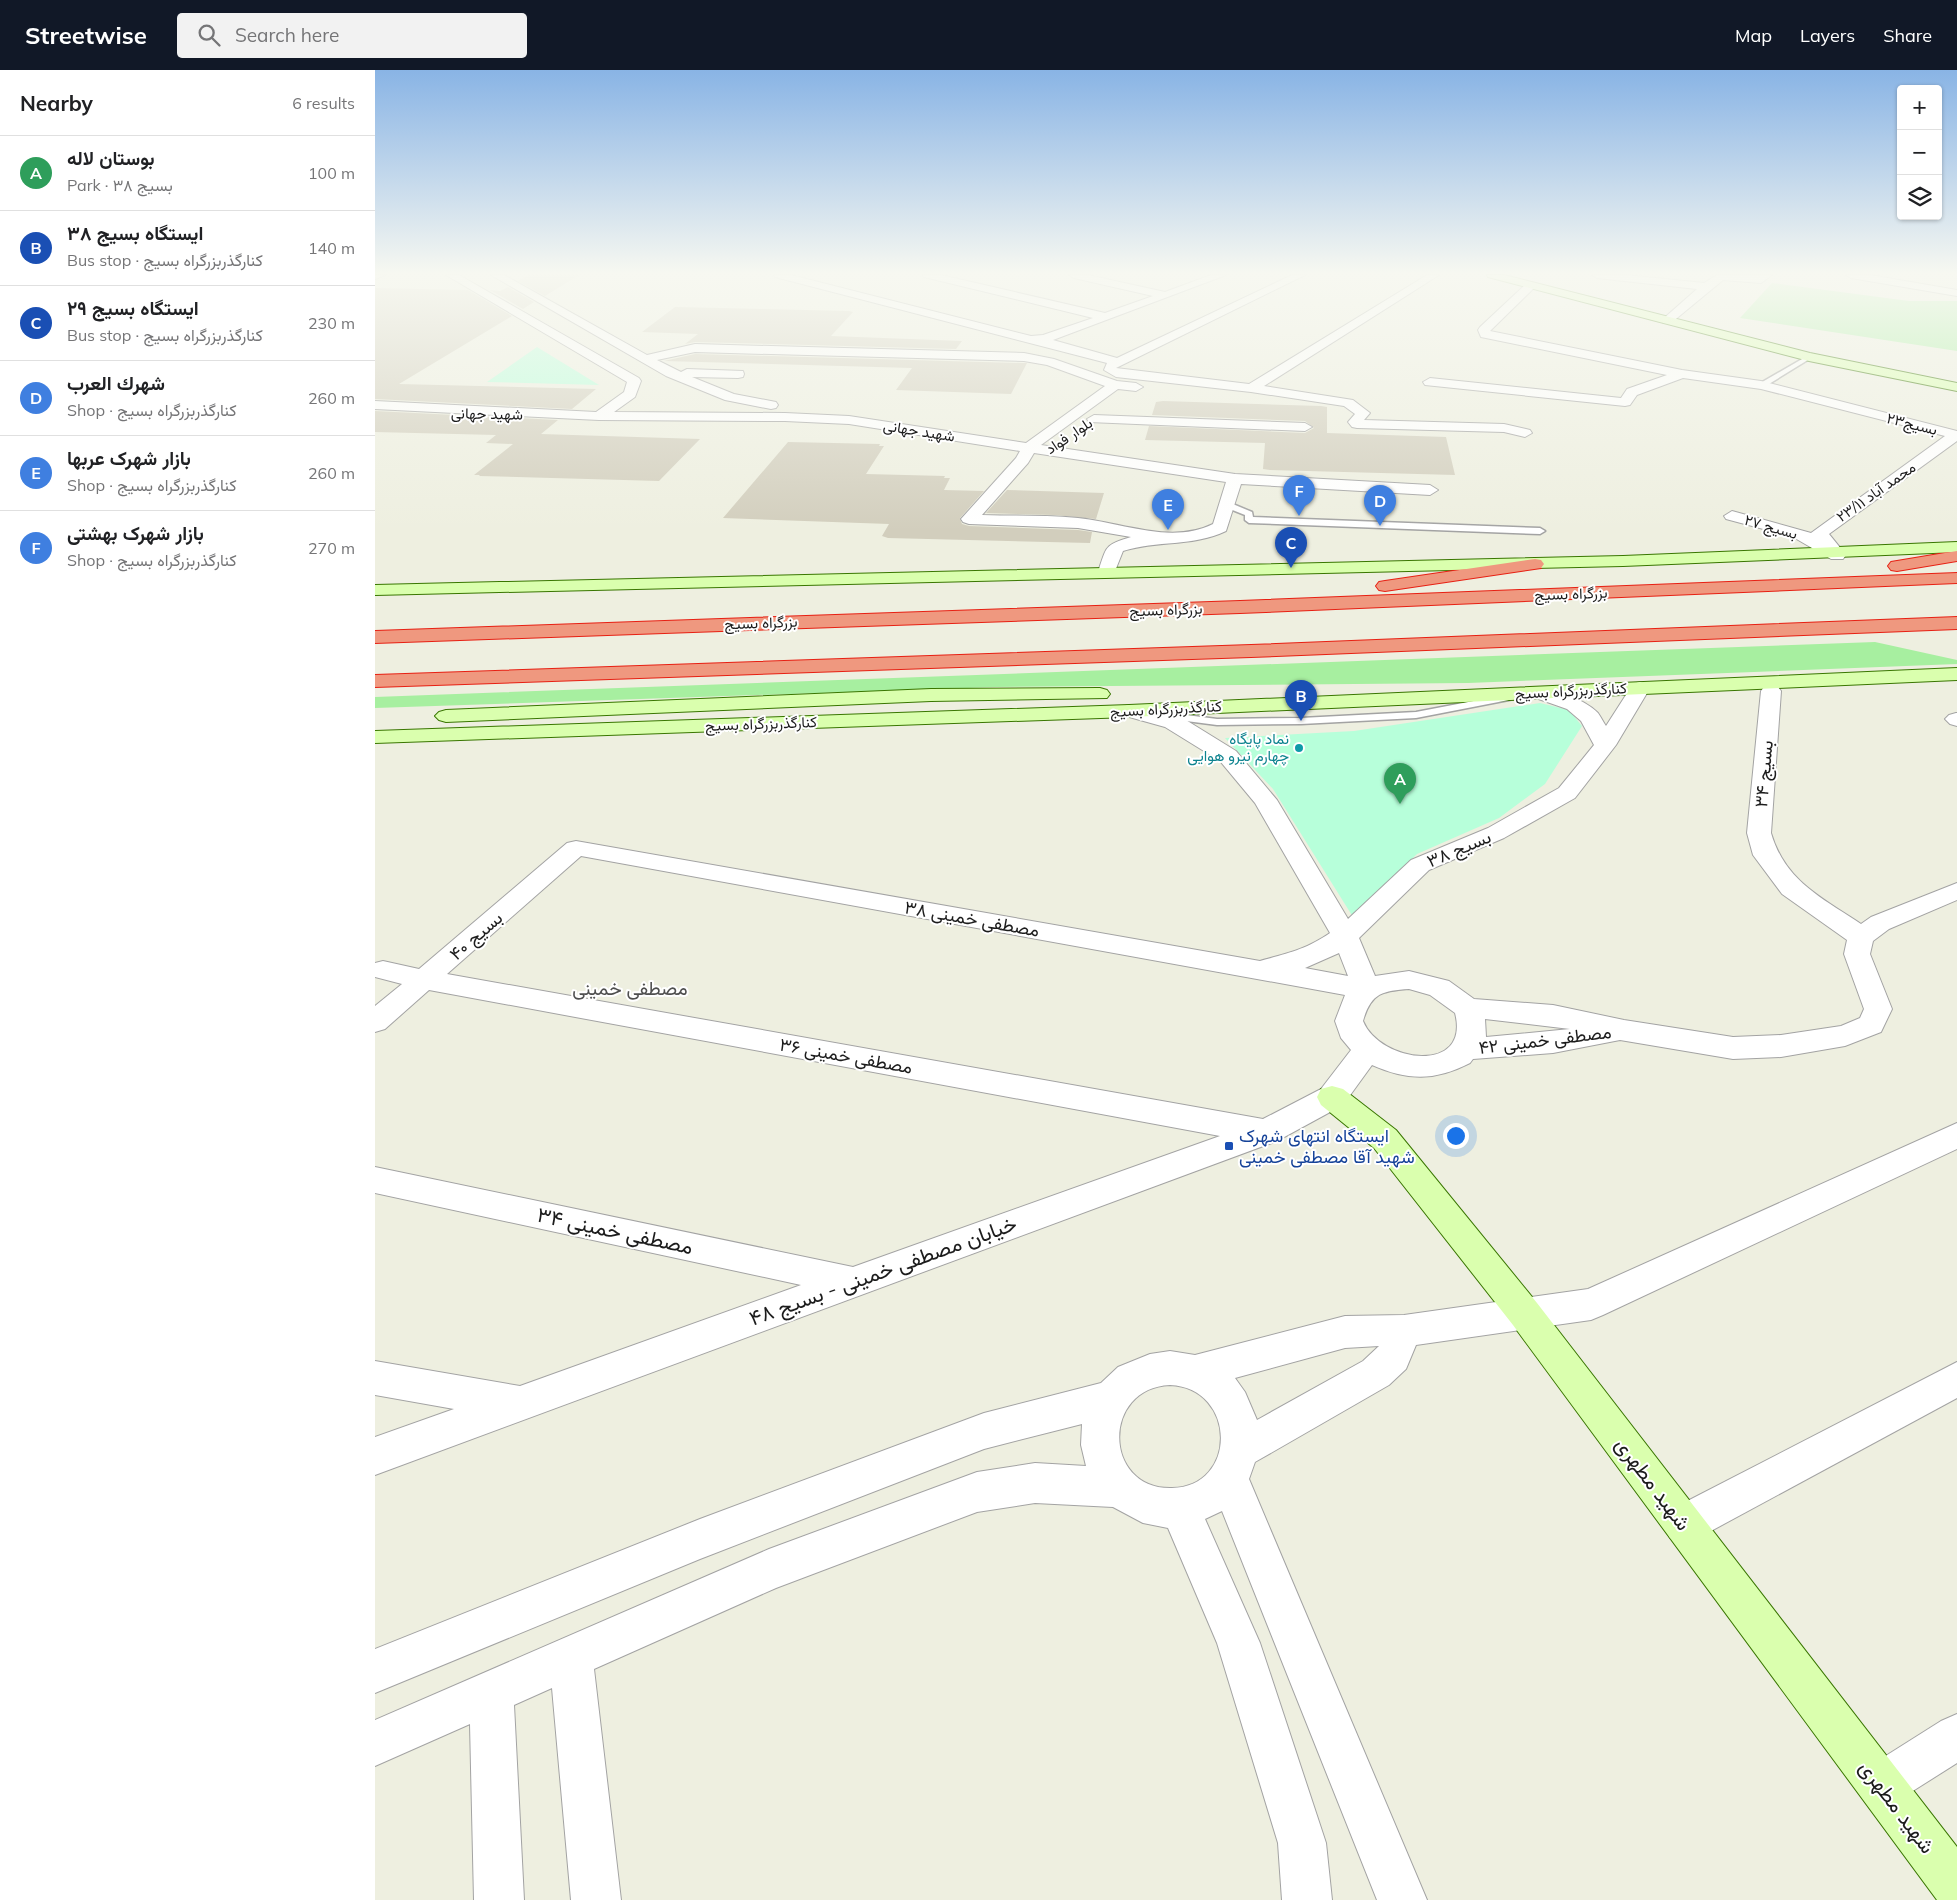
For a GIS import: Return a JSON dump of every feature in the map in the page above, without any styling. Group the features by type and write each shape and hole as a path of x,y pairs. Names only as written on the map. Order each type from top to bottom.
{"highway":[{"path":"1780,585 1957,556"},
{"path":"1241,607 1535,564"},
{"name":"بزرگراه بسیج","path":"375,636 1241,607 1957,578"},
{"path":"375,681 1221,652 1957,623"}],"main road":[{"path":"1826,360 1957,387"},
{"path":"375,590 1107,572 1535,564 1837,555 1957,547"},
{"path":"375,608 952,588 1029,583 1107,572"},
{"name":"کنارگذربزرگراه بسیج","path":"375,737 1129,711 1957,674"},
{"path":"375,720 521,712 931,696 1537,692"},
{"name":"شهید مطهری","path":"1332,1097 1385,1138 1525,1314 1957,1887"}],"street":[{"path":"609,360 643,379"},
{"path":"648,360 671,373 730,396 849,420"},
{"path":"1041,360 1115,384 1114,366"},
{"path":"1098,360 1114,366 1125,360"},
{"path":"1251,388 1296,360"},
{"name":"بسیج۲۳","path":"1615,360 1682,374 1761,385 1957,435"},
{"path":"1114,366 1115,373 1251,388 1348,403 1363,412 1355,422 1357,424 1504,428 1525,433"},
{"path":"599,416 630,394 643,379 671,373 738,374"},
{"path":"1430,382 1625,402 1632,392 1682,374"},
{"name":"بلوار فواد","path":"1080,430 1136,387 1115,384 1026,453 969,519 1078,523 1161,537"},
{"name":"شهید جهانی","path":"375,405 599,416 835,431 1026,453 1052,451 1232,492"},
{"name":"شهید جهانی","path":"375,412 785,417 849,420 1232,492"},
{"path":"1094,419 1305,427"},
{"name":"محمد آباد ۲۳/۱۱","path":"1837,555 1819,533 1957,435"},
{"name":"بلوار فواد","path":"1052,451 1066,440"},
{"path":"1107,572 1115,548 1136,541 1161,537 1204,535 1220,528 1232,492 1430,490"},
{"name":"بسیج ۲۷","path":"1732,516 1799,533 1837,555"},
{"name":"بسیج ۳۸","path":"1255,970 1290,964 1322,951 1345,936 1421,865 1496,833 1567,793 1605,745 1640,688"},
{"name":"بسیج ۳۴","path":"1771,691 1759,833 1765,856 1791,888 1861,937"},
{"path":"1537,692 1573,705 1591,718 1605,745"},
{"path":"1129,711 1173,722 1228,756 1265,800 1345,936 1367,989"},
{"name":"مصطفی خمینی ۳۸","path":"576,848 1367,989"},
{"name":"بسیج ۴۰","path":"375,1022 426,980 576,848"},
{"path":"1861,937 1880,924 1957,891"},
{"name":"مصطفی خمینی ۴۲","path":"1468,1008 1553,1015 1624,1030 1733,1048 1781,1046 1845,1036 1871,1025 1878,1009 1857,954 1861,937"},
{"name":"مصطفی خمینی ۳۶","path":"377,971 1266,1132"},
{"path":"1393,981 1425,983 1446,992 1468,1008 1473,1027 1471,1039 1466,1049 1457,1057 1444,1064 1413,1067 1396,1064 1367,1050 1357,1040 1349,1017 1351,1006 1367,989 1379,983 1393,981"},
{"name":"مصطفی خمینی ۴۲","path":"1466,1049 1553,1042 1624,1030"},
{"name":"خیابان مصطفی خمینی - بسیج ۴۸","path":"375,1456 1266,1132 1332,1097 1367,1050"},
{"path":"375,1671 700,1539 984,1431 1109,1399 1133,1378 1163,1368 1195,1372 1345,1332 1368,1330 1404,1331 1591,1304 1957,1135"},
{"name":"مصطفی خمینی ۳۴","path":"375,1180 855,1282"},
{"path":"375,1743 769,1570 977,1492 1035,1483 1119,1488 1147,1504 1180,1508 1208,1498 1235,1464 1377,1373 1393,1357 1404,1331"},
{"path":"1195,1372 1222,1390 1239,1416 1235,1464 1402,1900"},
{"path":"375,1378 520,1403"},
{"path":"1683,1524 1957,1379"},
{"path":"1109,1399 1098,1429 1101,1460 1119,1488"},
{"path":"1180,1508 1238,1643 1302,1842 1307,1900"},
{"path":"571,1657 596,1900"},
{"path":"491,1693 499,1900"},
{"path":"1881,1785 1957,1737"}],"lane":[{"path":"1761,385 1803,360"},
{"path":"1232,492 1249,514 1249,520 1540,531"}],"green space":[{"path":"518,360 559,360 599,385 487,382"},
{"path":"1875,642 1957,660 1957,664 1468,683 997,687 375,708 375,697"},
{"path":"1540,703 1569,710 1582,726 1545,784 1499,818 1417,854 1353,917 1273,789 1225,738 1354,731"}],"building":[{"path":"375,360 438,360 399,384 596,389 572,409 375,399"},
{"path":"931,360 1027,363 1011,394 896,390 912,368 664,361"},
{"path":"1156,402 1321,406 1327,407 1327,433 1446,437 1455,475 1270,470 1263,469 1265,443 1145,440 1149,426 1305,433 1314,428 1305,421 1152,415"},
{"path":"375,411 558,420 541,434 700,439 659,481 479,476 474,475 513,444 486,443 496,435 375,432"},
{"path":"788,442 880,444 879,446 884,446 866,474 945,476 944,478 950,478 944,490 984,491 960,518 962,524 969,526 1092,532 1090,543 888,538 882,536 889,524 723,518"},
{"path":"1007,490 1104,493 1096,519 1054,515 986,513"}],"place":[{"name":"بازار شهرک بهشتی","path":"1299,516"},
{"name":"شهرك العرب","path":"1380,526"},
{"name":"بازار شهرک عربها","path":"1168,530"},
{"name":"ایستگاه بسیج ۲۹","path":"1291,568"},
{"name":"ایستگاه بسیج ۳۸","path":"1301,721"},
{"name":"نماد پایگاه چهارم نیرو هوایی","path":"1299,748"},
{"name":"بوستان لاله","path":"1400,804"},
{"name":"ایستگاه انتهای شهرک شهید آقا مصطفی خمینی","path":"1229,1146"}],"district":[{"name":"مصطفی خمینی","path":"630,988"}]}
